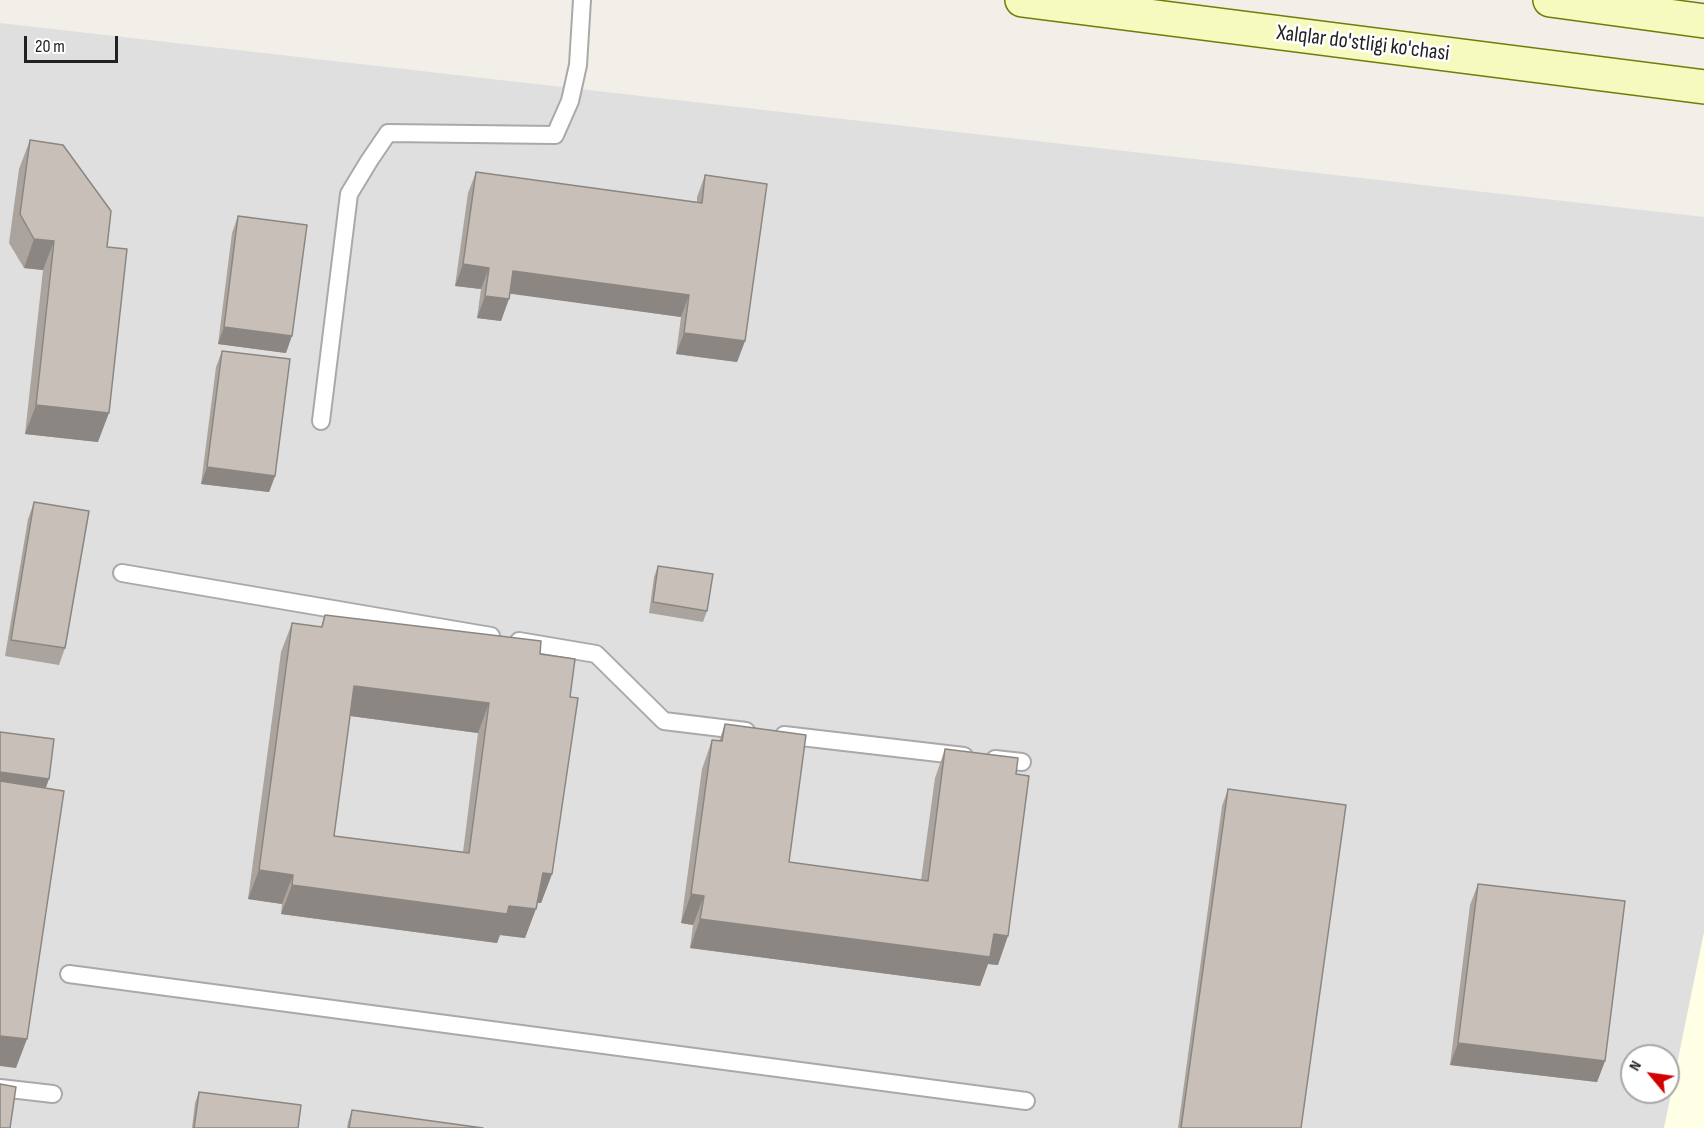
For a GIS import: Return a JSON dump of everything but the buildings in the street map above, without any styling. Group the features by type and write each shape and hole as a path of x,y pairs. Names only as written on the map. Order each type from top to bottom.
{"main road":[{"name":"Xalqlar do'stligi ko'chasi","path":"1022,0 1704,87"},
{"path":"1550,0 1704,21"}],"lane":[{"path":"321,421 349,194 369,161 388,133 555,135 570,101 578,65 582,0"},
{"path":"122,573 596,654 664,721 1022,762"},
{"path":"69,974 1026,1101"},
{"path":"0,1088 53,1094"}],"shaded area":[{"path":"0,23 1704,217 1704,1128 0,1128"},
{"path":"1704,932 1704,1128 1664,1128 1669,1104 1680,1104 1680,1050"}]}
